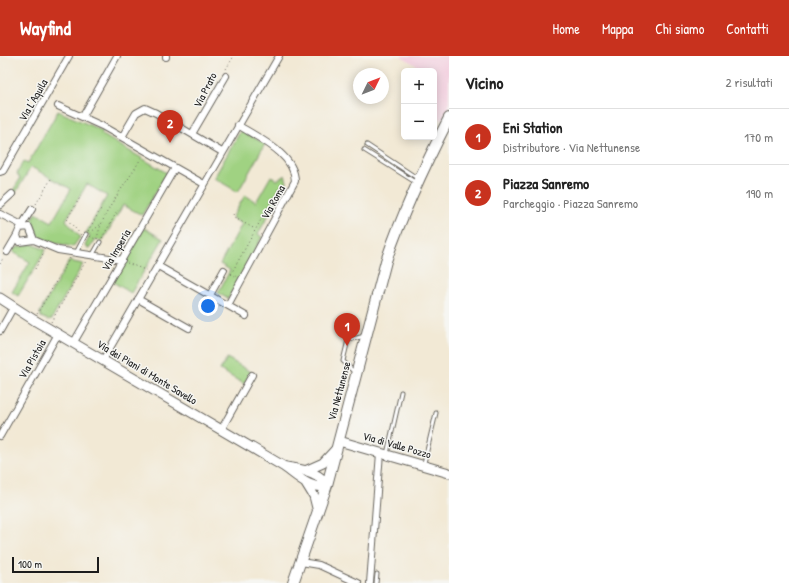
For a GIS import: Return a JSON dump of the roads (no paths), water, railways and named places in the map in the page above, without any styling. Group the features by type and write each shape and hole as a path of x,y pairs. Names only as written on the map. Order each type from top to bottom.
{"main road":[{"name":"Via Nettunense","path":"293,583 327,485 366,335 396,229 417,180 449,118"}],"street":[{"name":"Via L'Aquila","path":"0,172 3,170 69,56"},
{"path":"83,116 117,56"},
{"path":"103,360 222,152 279,56"},
{"name":"Via Prato","path":"192,134 226,76"},
{"path":"58,106 83,116 204,184"},
{"path":"122,137 136,113 145,108 222,152"},
{"name":"Via Roma","path":"228,305 290,192 295,179 288,163 274,149 238,126"},
{"name":"Via Imperia","path":"74,342 175,168"},
{"path":"0,205 12,194"},
{"path":"7,252 16,235 24,227 26,219 32,209"},
{"path":"0,214 24,227 34,240 48,246 75,253 122,260"},
{"path":"16,235 20,242"},
{"path":"11,244 34,240"},
{"path":"158,266 246,316"},
{"path":"210,295 224,270"},
{"name":"Via dei Piani di Monte Savello","path":"0,298 34,320 74,342 221,430 283,466 304,475"},
{"path":"138,299 189,328"},
{"path":"0,331 14,306"},
{"name":"Via Pistoia","path":"0,436 58,334"},
{"path":"221,430 252,375"},
{"path":"304,475 323,463 337,445"},
{"name":"Via di Valle Pozzo","path":"337,445 383,454 449,473"},
{"path":"370,583 383,454"},
{"path":"304,475 316,487 327,485"},
{"path":"304,475 312,492 318,512"},
{"path":"301,562 319,565 358,583"}],"lane":[{"path":"367,144 417,180"},
{"path":"364,150 417,180"},
{"path":"75,253 86,234"},
{"path":"91,255 98,241"},
{"path":"356,374 343,361 348,340 366,335"},
{"path":"383,454 401,392"},
{"path":"424,465 436,413"},
{"path":"376,583 377,574"}],"place":[{"name":"Piazza Sanremo","path":"170,143"},
{"name":"Eni Station","path":"347,346"}]}
